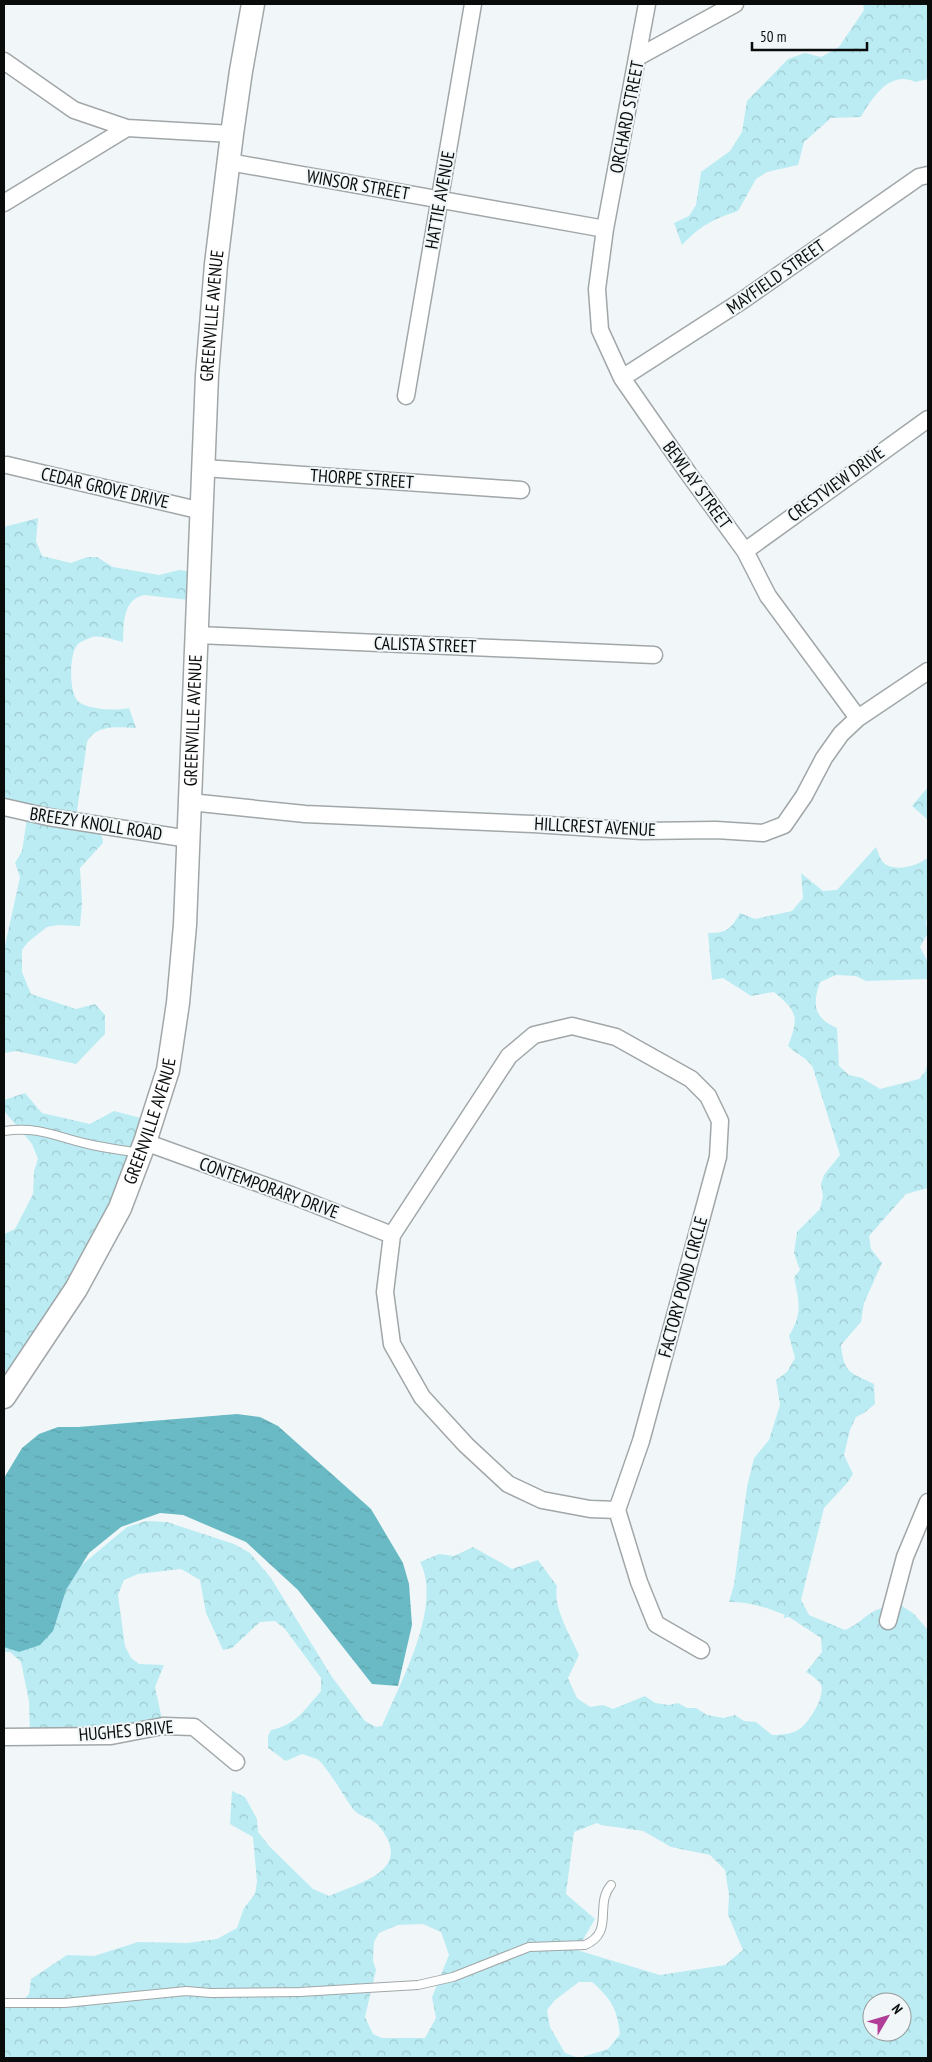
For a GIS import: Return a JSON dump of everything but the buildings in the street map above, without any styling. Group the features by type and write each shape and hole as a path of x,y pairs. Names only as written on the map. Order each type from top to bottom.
{"main road":[{"name":"GREENVILLE AVENUE","path":"4,1397 76,1289 120,1208 143,1147 168,1070 178,1003 185,925 207,375 216,264 232,134 240,71 253,4"}],"street":[{"name":"HATTIE AVENUE","path":"406,396 473,4"},
{"name":"ORCHARD STREET","path":"606,230 646,4"},
{"path":"638,57 735,4"},
{"path":"4,61 74,110 127,128 232,134"},
{"path":"4,203 127,128"},
{"name":"WINSOR STREET","path":"229,162 606,230"},
{"name":"MAYFIELD STREET","path":"622,378 743,300 919,178 928,175"},
{"name":"BEWLAY STREET","path":"606,230 598,289 600,330 622,378 745,551 768,596 858,718"},
{"name":"CRESTVIEW DRIVE","path":"745,551 928,419"},
{"name":"CEDAR GROVE DRIVE","path":"7,465 202,511"},
{"name":"THORPE STREET","path":"204,468 521,490"},
{"name":"CALISTA STREET","path":"197,635 654,655"},
{"name":"HILLCREST AVENUE","path":"190,802 305,814 642,831 716,830 763,833 784,825 804,796 824,758 841,734 858,718 928,671"},
{"name":"BREEZY KNOLL ROAD","path":"4,807 48,817 189,839"},
{"name":"FACTORY POND CIRCLE","path":"572,1026 616,1037 691,1079 708,1096 720,1121 718,1157 641,1441 617,1510 590,1509 542,1500 508,1484 466,1444 422,1397 392,1344 385,1292 392,1235 509,1056 534,1035 572,1026"},
{"name":"CONTEMPORARY DRIVE","path":"143,1147 291,1195 392,1235"},
{"path":"888,1621 906,1557 928,1502"},
{"path":"617,1510 639,1582 656,1624 701,1650"},
{"name":"HUGHES DRIVE","path":"4,1737 112,1736 163,1726 194,1727 236,1762"}],"lane":[{"path":"4,1131 34,1130 59,1134 88,1144 143,1147"},
{"path":"4,2003 65,2003 186,1991 211,1993 300,1992 418,1985 453,1977 529,1947 584,1945 592,1942 603,1924 604,1893 611,1884"}],"green space":[{"path":"863,4 928,4 928,79 915,82 906,79 890,83 876,94 861,117 831,118 804,142 798,165 767,172 756,179 738,211 707,224 682,245 674,223 689,216 696,205 701,172 730,151 742,132 747,101 788,59 805,53 821,57 839,47 864,10"},
{"path":"38,518 36,541 42,556 71,563 87,557 97,557 113,567 159,575 179,570 201,573 198,601 144,595 137,598 128,607 123,642 103,637 92,637 78,644 73,655 71,680 77,700 94,708 129,708 136,728 115,727 102,729 91,736 87,742 76,818 99,823 103,843 80,868 82,904 80,926 58,925 47,927 28,942 22,950 22,972 31,994 76,1009 95,1004 105,1015 105,1034 76,1064 16,1051 4,1053 4,950 20,877 15,863 22,851 28,812 4,805 4,527"},
{"path":"928,787 928,824 927,819 912,806"},
{"path":"876,847 882,861 893,867 899,868 913,865 928,857 928,915 926,923 928,933 920,947 928,962 928,979 866,981 856,976 836,975 820,982 817,990 816,1004 819,1015 837,1028 839,1066 849,1075 862,1078 880,1089 919,1079 925,1072 928,1062 928,1188 906,1194 869,1236 871,1249 882,1263 864,1303 861,1322 841,1345 846,1367 854,1374 874,1384 875,1404 856,1417 850,1430 844,1455 853,1474 824,1508 801,1600 809,1615 845,1630 875,1611 898,1603 914,1614 928,1630 928,2058 579,2058 4,2058 4,2007 18,2006 29,1994 31,1979 67,1955 94,1956 138,1942 187,1943 217,1939 237,1928 244,1908 255,1894 257,1882 253,1837 230,1824 232,1791 245,1797 257,1819 258,1832 270,1847 313,1889 329,1896 369,1879 380,1872 388,1864 391,1853 388,1840 378,1825 353,1809 321,1762 302,1754 286,1761 268,1748 268,1736 271,1730 287,1725 305,1710 321,1691 321,1678 285,1629 275,1621 260,1622 232,1648 223,1650 206,1613 200,1580 181,1569 138,1574 124,1580 118,1595 125,1646 131,1658 139,1664 164,1665 155,1687 162,1719 113,1735 30,1734 29,1701 21,1662 10,1652 4,1652 4,1646 60,1583 127,1527 146,1521 167,1522 234,1544 250,1553 271,1578 332,1677 365,1721 376,1727 382,1726 408,1667 423,1622 426,1580 420,1562 439,1554 454,1556 473,1547 512,1569 538,1560 557,1586 557,1604 579,1655 568,1678 577,1698 590,1707 603,1705 613,1709 645,1696 655,1703 669,1705 678,1703 687,1708 696,1708 707,1715 724,1718 735,1715 744,1721 756,1722 772,1735 792,1733 802,1727 809,1719 819,1701 822,1690 819,1681 806,1672 822,1652 821,1638 789,1617 783,1618 785,1615 750,1604 729,1602 734,1585 747,1487 754,1458 769,1440 780,1405 776,1380 787,1372 795,1358 789,1336 799,1307 794,1277 800,1270 794,1253 797,1232 820,1209 823,1196 821,1184 824,1175 840,1155 813,1068 808,1061 788,1046 795,1021 792,1010 774,992 751,996 723,978 712,980 708,933 728,929 740,913 755,919 792,911 803,898 801,873 823,891 837,890","holes":["597,1823 643,1831 671,1847 710,1855 725,1870 729,1895 728,1915 743,1950 725,1965 660,1975 577,1950 595,1919 566,1894 574,1832","423,1924 441,1932 449,1955 432,1997 436,2018 425,2038 382,2038 373,2034 365,2017 376,1970 373,1961 374,1942 379,1933 398,1925","579,1982 592,1982 612,2005 617,2017 620,2034 608,2049 579,2058 565,2053 550,2027 547,2010 555,2000"]},
{"path":"25,1093 42,1113 90,1124 114,1111 152,1121 148,1141 4,1399 4,1234 15,1229 33,1194 34,1171 38,1159 32,1144 4,1111 4,1100"}],"water":[{"path":"237,1414 260,1417 278,1426 371,1509 403,1563 409,1584 412,1625 398,1686 372,1684 298,1590 246,1542 183,1515 160,1513 121,1527 89,1553 66,1590 53,1631 40,1645 19,1652 4,1647 4,1478 22,1448 39,1434 58,1427"}]}
